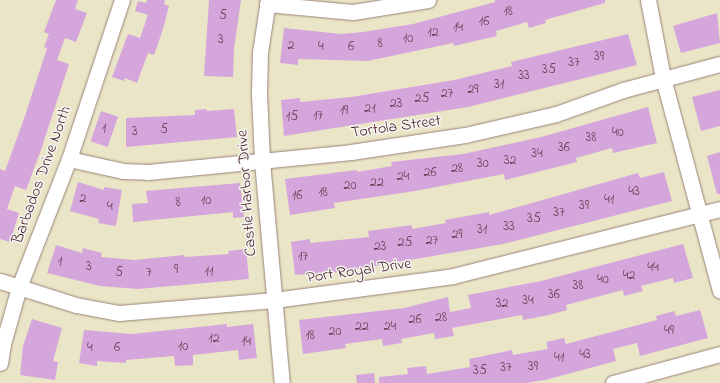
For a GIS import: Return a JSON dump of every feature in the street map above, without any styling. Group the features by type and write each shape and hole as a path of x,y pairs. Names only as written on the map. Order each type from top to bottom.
{"street":[{"name":"Barbados Drive North","path":"0,363 3,344 19,287 69,159 122,0"},
{"path":"268,2 353,12 428,0"},
{"path":"648,0 663,78 720,290"},
{"name":"Castle Harbor Drive","path":"268,2 260,52 262,161 282,383"},
{"name":"Tortola Street","path":"69,159 123,171 148,172 351,152 465,135 556,114 663,78 720,64"},
{"name":"Port Royal Drive","path":"0,281 76,305 119,313 274,300 453,276 499,266 720,209"},
{"path":"613,383 720,354"}],"building":[{"path":"56,0 78,0 75,9 87,13 76,42 65,38 57,60 69,64 42,147 26,190 15,186 7,209 19,213 10,242 0,239 0,169 5,171 25,116 47,48 44,47 49,34 44,32"},
{"path":"147,0 165,0 164,4 169,6 154,55 148,53 137,83 125,78 124,81 112,77 128,34 140,38 148,15 135,11 138,1 146,3"},
{"path":"209,0 241,0 234,49 233,77 204,76"},
{"path":"495,0 605,0 605,3 545,20 546,23 529,28 527,22 496,31 497,36 454,46 453,43 368,61 298,59 298,65 280,63 284,28 341,34 363,32 413,24 495,2"},
{"path":"717,13 720,43 681,53 673,26"},
{"path":"628,34 637,65 468,107 284,136 281,100 300,98 300,102 351,97 454,80 512,66 511,62"},
{"path":"720,90 720,126 701,131 692,97"},
{"path":"648,107 657,143 613,153 612,148 576,158 577,162 505,180 504,174 415,191 334,203 335,208 290,215 285,179 357,170 357,172 392,166 391,162 463,154 541,137"},
{"path":"206,109 207,111 234,109 237,137 126,147 126,118 195,115 195,110"},
{"path":"101,111 118,117 108,147 91,141"},
{"path":"720,152 720,194 717,194 707,156"},
{"path":"664,172 672,201 503,244 340,272 295,275 291,242 310,239 310,243 369,237 368,231 412,225 412,229 446,223 445,220 489,212 489,215 638,173 640,178"},
{"path":"78,182 104,190 104,187 122,190 116,226 98,223 99,219 70,211"},
{"path":"240,183 244,217 233,218 233,212 133,222 132,204 148,203 146,191"},
{"path":"683,244 693,278 674,283 673,278 641,286 643,291 624,296 623,290 566,305 567,310 549,315 523,320 522,315 452,328 454,336 435,339 434,333 401,339 402,343 383,346 382,339 345,344 346,348 303,354 299,320 404,308 448,297 450,312 471,308 468,295 541,281"},
{"path":"56,245 82,253 83,248 102,253 101,257 135,260 184,255 185,257 229,254 228,251 246,249 249,279 138,289 100,286 47,273"},
{"path":"700,310 708,338 640,356 637,343 613,349 616,361 545,380 526,383 379,383 379,377 408,374 407,368 426,366 427,374 470,367 469,359 512,350 513,355 548,349 546,342 564,338 566,344 657,320 656,316 674,311 676,316"},
{"path":"32,319 62,328 53,361 58,362 55,380 20,375 23,346"},
{"path":"227,324 227,327 253,324 257,358 239,360 238,350 193,355 193,365 175,366 174,356 126,360 126,363 97,361 97,366 79,363 84,330 132,334"},
{"path":"374,373 375,383 357,383 356,375"}]}
